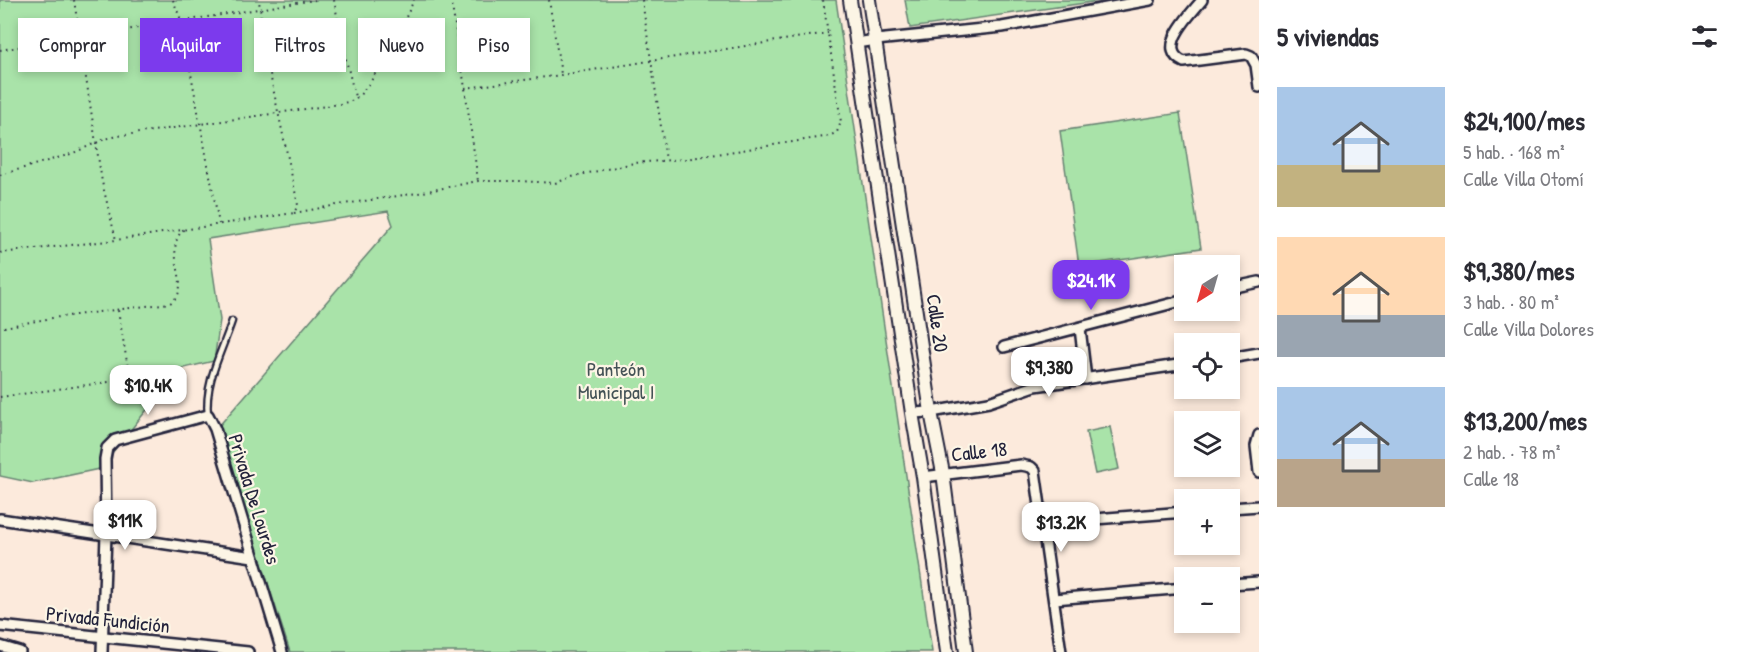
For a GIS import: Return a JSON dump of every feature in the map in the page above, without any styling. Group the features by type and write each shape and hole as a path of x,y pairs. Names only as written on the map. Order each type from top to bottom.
{"main road":[{"name":"Calle 20","path":"850,0 923,477 947,652"},
{"name":"Calle 20","path":"869,0 943,474 966,652"},
{"path":"883,222 904,220"},
{"path":"936,572 956,570"}],"street":[{"path":"856,43 1002,27 1150,0"},
{"path":"1203,0 1180,26 1174,37 1173,47 1176,56 1184,62 1190,62 1246,54 1251,56 1256,65 1259,87"},
{"path":"1240,286 1259,282"},
{"path":"1004,347 1174,303"},
{"path":"1080,328 1086,379"},
{"path":"1240,357 1259,354"},
{"path":"912,413 932,412 989,402 1035,386 1174,366"},
{"name":"Privada De Lourdes","path":"102,652 107,448 115,440 208,415 282,652"},
{"path":"1258,435 1256,446 1259,472"},
{"name":"Calle 18","path":"923,477 1021,465 1031,467 1035,471 1061,652"},
{"path":"1240,507 1259,506"},
{"path":"1043,523 1174,513"},
{"path":"0,519 253,557"},
{"path":"1240,583 1259,582"},
{"path":"1054,599 1174,589"},
{"name":"Privada Fundición","path":"0,626 248,652"},
{"path":"0,646 20,652"}],"lane":[{"path":"208,415 208,390 232,321"}],"path":[{"path":"74,0 77,18"},
{"path":"173,0 180,18"},
{"path":"259,0 264,46 298,205 294,213"},
{"path":"194,18 315,0"},
{"path":"334,0 355,98"},
{"path":"0,175 71,154 96,142 118,136 340,104 355,98 371,81 398,34 414,0"},
{"path":"451,0 478,182"},
{"path":"549,0 561,75"},
{"path":"642,0 666,160"},
{"path":"0,253 116,240 478,182 555,183 575,176 634,163 685,159 830,136 837,132 841,122 823,0"},
{"path":"465,88 828,33"},
{"path":"0,50 18,47"},
{"path":"85,72 102,182 116,240"},
{"path":"191,72 219,224"},
{"path":"4,327 52,318 170,303 176,300 180,288 175,251 176,241 184,229"},
{"path":"0,398 116,381 122,378 128,368 117,309"}],"green space":[{"name":"Panteón Municipal I","path":"0,0 836,0 932,652 290,652 218,427 393,225 388,211 208,239 220,320 214,361 180,369 99,469 33,483 0,476"},
{"path":"905,0 1106,0 910,28"},
{"path":"1180,113 1201,248 1079,266 1060,131"},
{"path":"1110,427 1119,469 1095,474 1086,432"}]}
